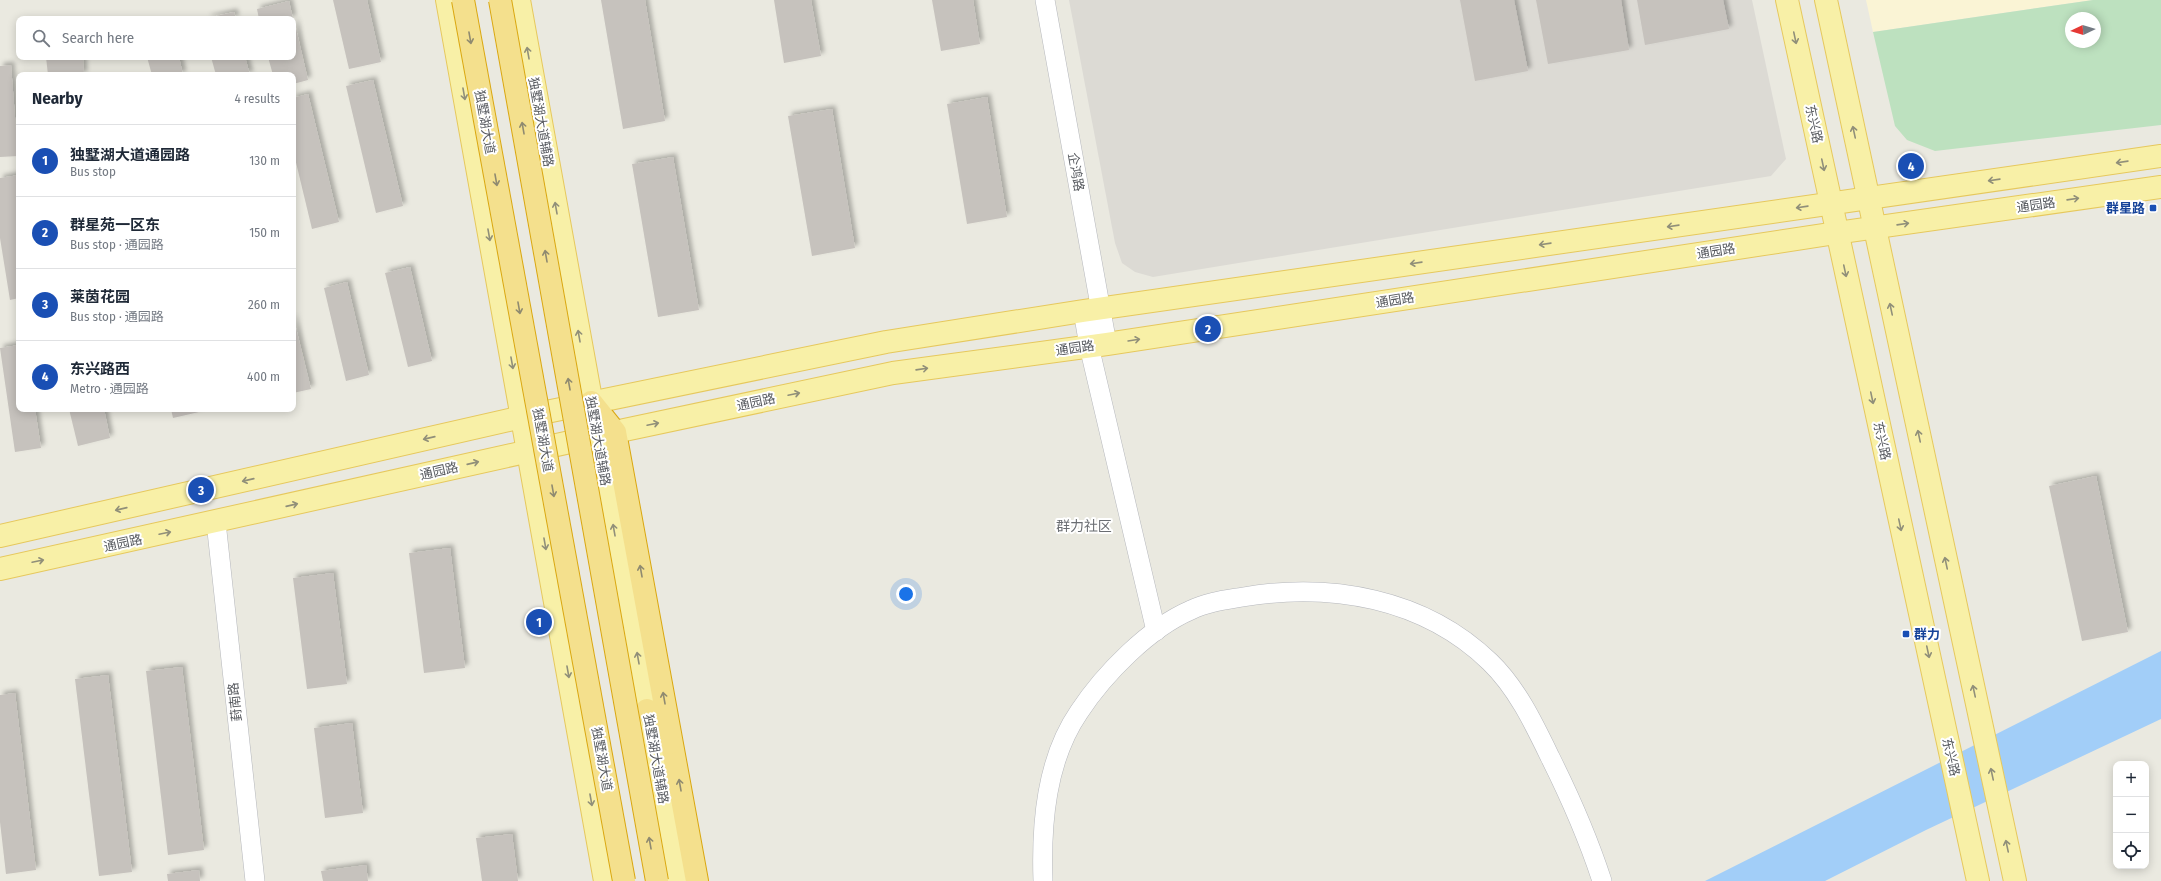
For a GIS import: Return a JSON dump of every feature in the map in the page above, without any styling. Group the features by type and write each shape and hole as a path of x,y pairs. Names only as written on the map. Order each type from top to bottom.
{"highway":[{"name":"独墅湖大道","path":"463,0 624,881"},
{"path":"500,0 657,881"},
{"path":"591,402 606,434 674,750 697,881"},
{"path":"647,710 674,750"}],"main road":[{"path":"447,0 605,881"},
{"name":"独墅湖大道辅路","path":"519,0 591,402"},
{"name":"东兴路","path":"1787,0 1831,203 1836,233 1978,881"},
{"path":"1826,0 2015,881"},
{"path":"0,536 562,408 886,342 1092,310 2161,156"},
{"name":"通园路","path":"0,570 568,442 893,373 1098,345 1836,233 2161,186"},
{"path":"562,408 626,761 664,802"},
{"name":"独墅湖大道辅路","path":"606,434 647,710 678,881"}],"street":[{"name":"企鸿路","path":"1045,0 1098,345 1156,631"},
{"name":"葑南路","path":"216,522 255,881"},
{"path":"1043,881 1045,812 1056,759 1078,712 1113,670 1156,631 1180,615 1202,605 1260,594 1294,591 1347,594 1392,604 1437,625 1465,642 1482,655 1512,688 1540,735 1577,811 1602,881"}],"shaded area":[{"path":"1069,0 1752,0 1786,159 1771,176 1153,277 1135,272 1122,263 1115,243"},
{"path":"1866,0 2093,0 1873,32"}],"green space":[{"path":"2093,0 2161,0 2161,125 1935,151 1907,140 1895,126 1873,32"}],"water":[{"path":"2161,651 2161,719 1926,830 1825,881 1705,881"}],"building":[{"path":"333,0 367,0 381,62 349,69"},
{"path":"601,0 645,0 665,121 623,129"},
{"path":"774,0 811,0 821,56 784,63"},
{"path":"932,0 973,0 980,44 941,51"},
{"path":"1460,0 1514,0 1528,71 1475,81"},
{"path":"1536,0 1621,0 1629,50 1548,64"},
{"path":"1637,0 1723,0 1729,29 1645,45"},
{"path":"289,1 292,16 258,16 257,9"},
{"path":"234,12 235,16 216,16"},
{"path":"296,29 308,80 296,83 296,72 272,72 269,60 296,60"},
{"path":"46,60 83,60 84,72 48,72"},
{"path":"148,60 180,60 182,72 151,72"},
{"path":"212,60 246,60 249,72 215,72"},
{"path":"11,65 16,130 16,156 0,157 0,66"},
{"path":"373,80 403,206 376,213 346,86"},
{"path":"308,94 339,222 312,229 296,162 296,97"},
{"path":"987,97 1007,217 967,224 947,104"},
{"path":"832,109 855,248 812,256 788,116"},
{"path":"673,157 699,310 658,317 632,164"},
{"path":"16,175 16,299 10,300 0,238 0,178"},
{"path":"410,267 432,361 408,367 385,273"},
{"path":"347,282 369,375 346,381 324,288"},
{"path":"296,328 311,389 296,392"},
{"path":"16,345 16,412 35,412 41,448 15,452 0,348"},
{"path":"70,412 105,412 110,438 78,446"},
{"path":"172,412 199,412 173,418"},
{"path":"2096,476 2128,632 2082,641 2049,486"},
{"path":"450,548 465,668 424,673 409,553"},
{"path":"333,573 347,684 307,689 293,578"},
{"path":"182,667 204,850 168,855 146,671"},
{"path":"108,675 132,872 99,876 75,679"},
{"path":"15,693 36,870 6,874 0,822 0,695"},
{"path":"352,723 363,813 325,818 314,728"},
{"path":"512,834 518,881 482,881 476,838"},
{"path":"366,865 368,881 323,881 321,871"},
{"path":"199,870 200,881 168,881 167,874"}],"place":[{"name":"东兴路西","path":"1911,166"},
{"name":"群星路","path":"2153,208"},
{"name":"群星苑一区东","path":"1208,329"},
{"name":"莱茵花园","path":"201,490"},
{"name":"独墅湖大道通园路","path":"539,622"},
{"name":"群力","path":"1906,634"}],"district":[{"name":"群力社区","path":"1084,526"}]}
